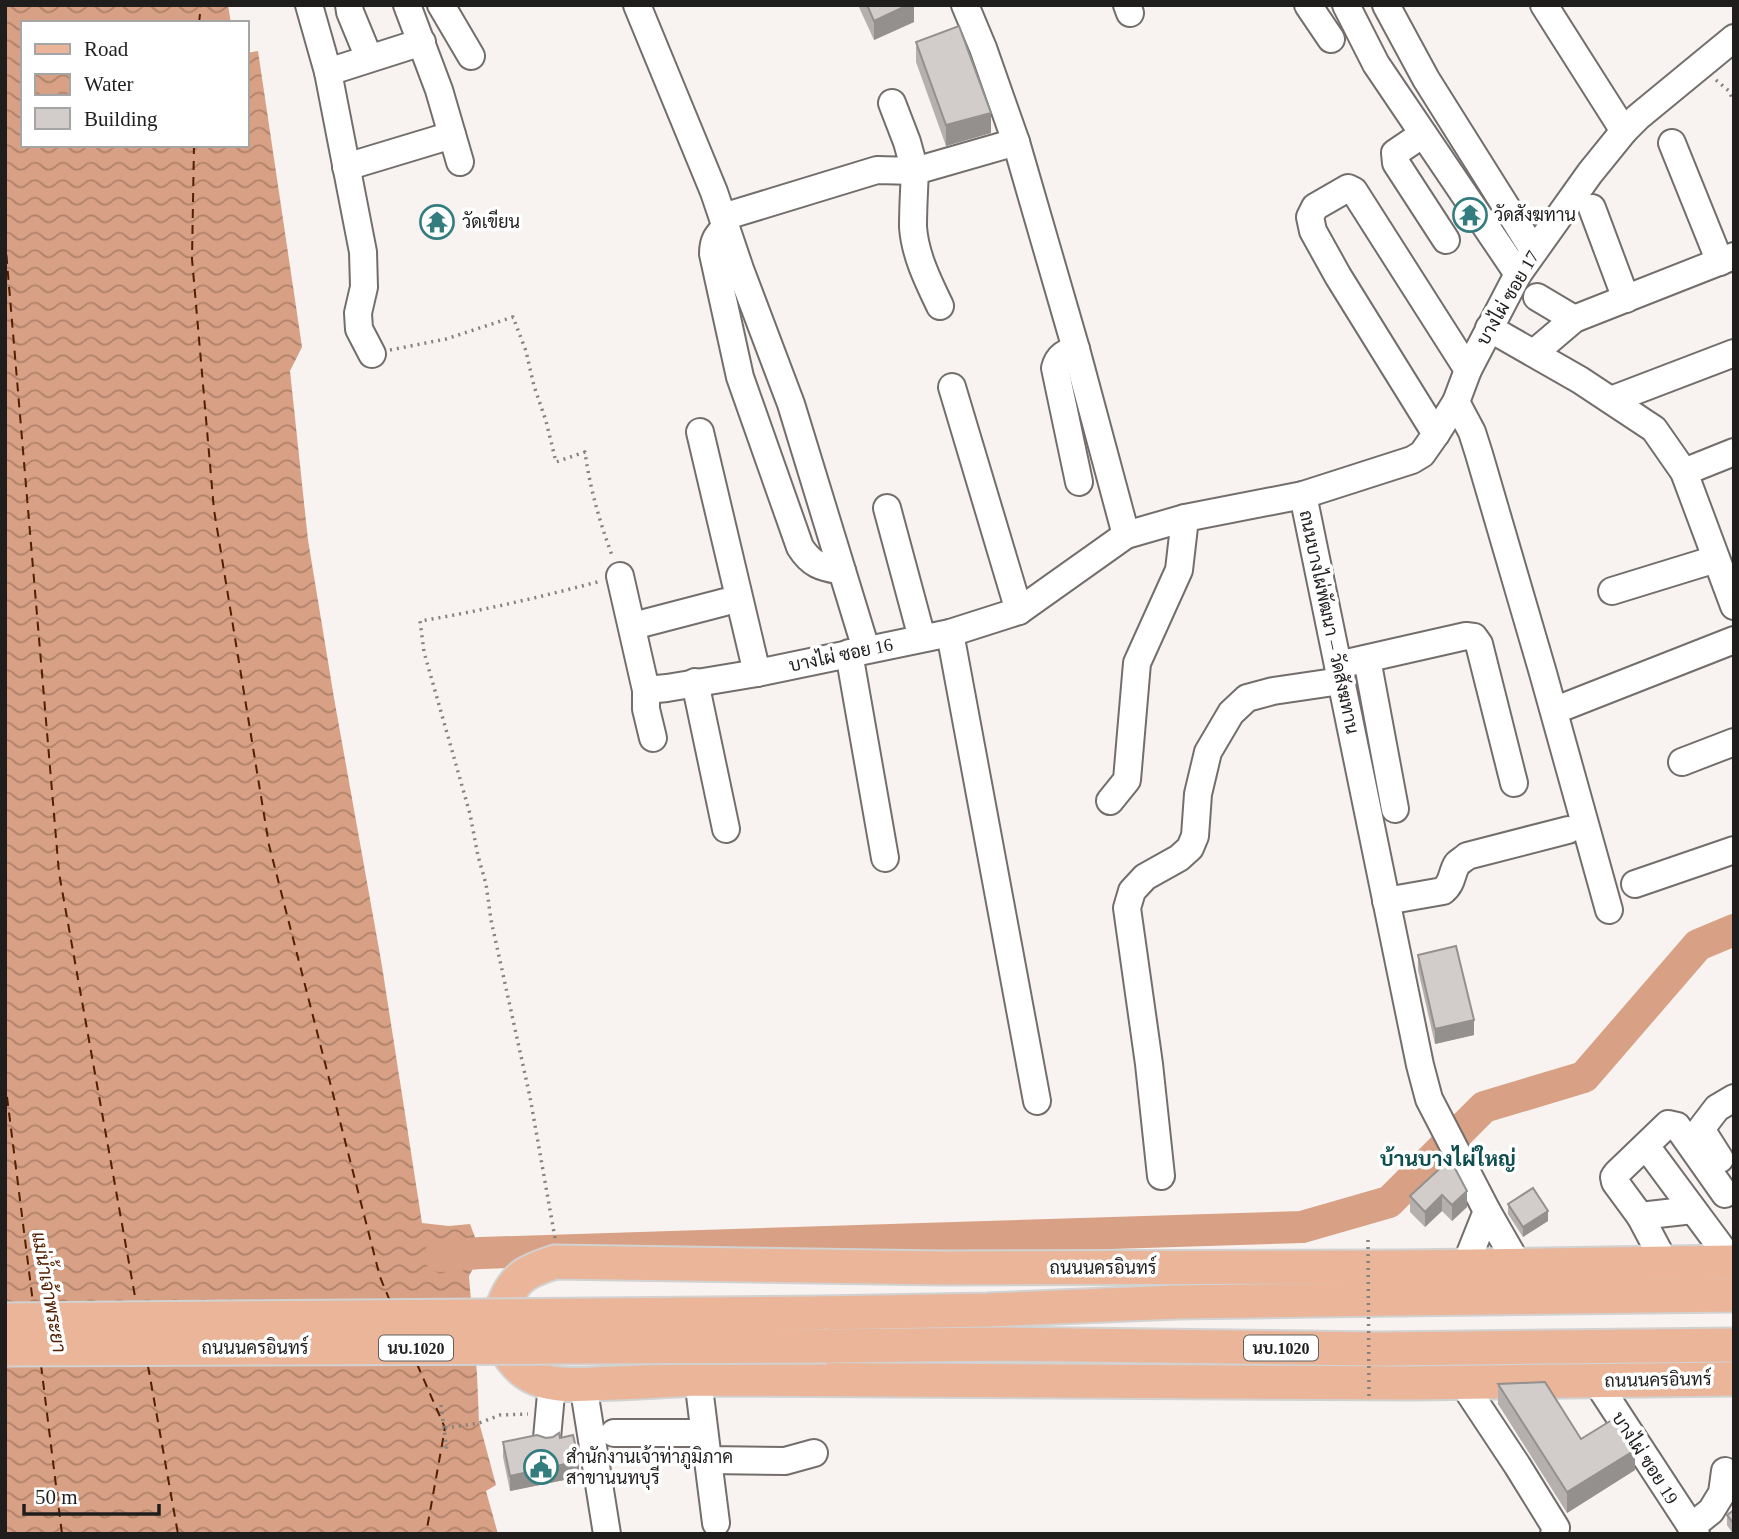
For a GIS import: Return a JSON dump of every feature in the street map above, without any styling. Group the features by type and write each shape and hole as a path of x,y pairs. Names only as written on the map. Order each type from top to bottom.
{"main road":[{"name":"ถนนนครอินทร์","path":"1733,1262 943,1268 555,1262 523,1275 512,1287 501,1311 500,1333 508,1355 517,1366 529,1375 567,1384 698,1379 1462,1382 1734,1379"},
{"path":"1316,1300 1430,1266"},
{"name":"ถนนนครอินทร์","path":"5,1321 820,1313 987,1310 1177,1302 1734,1296"},
{"name":"ถนนนครอินทร์","path":"5,1349 1004,1344 1379,1349 1734,1345"}],"street":[{"path":"309,5 328,72 363,252 364,280 358,313 359,329 379,352"},
{"path":"349,5 369,58"},
{"path":"407,5 439,90 460,162"},
{"path":"442,5 471,56"},
{"path":"637,5 725,222 740,377 800,547 807,558 821,566 842,571"},
{"path":"965,5 1016,142 1126,535"},
{"path":"1308,5 1331,39"},
{"path":"1346,5 1376,64 1518,274"},
{"path":"1387,5 1426,79 1534,251"},
{"path":"1544,5 1624,131"},
{"name":"บางไผ่ ซอย 17","path":"1303,495 1412,460 1422,454 1456,402 1468,370 1518,274 1590,173 1624,131 1734,38"},
{"path":"328,72 422,42"},
{"path":"892,103 915,171 913,229 918,253 940,306"},
{"path":"1423,134 1395,153 1396,163 1446,240"},
{"path":"346,167 452,135"},
{"path":"725,222 877,170 915,171 1016,142"},
{"path":"1534,353 1574,319 1727,259 1672,143"},
{"path":"1436,434 1313,231 1310,217 1315,206 1348,188 1354,191 1468,370"},
{"path":"1592,208 1626,299"},
{"path":"730,275 775,360 842,571 858,651 885,858"},
{"path":"1537,297 1574,319"},
{"path":"1489,328 1611,400 1654,429 1684,472 1723,563 1734,606"},
{"path":"1076,349 1062,355 1055,368 1079,482"},
{"path":"1611,400 1734,353"},
{"path":"740,377 775,360"},
{"path":"952,387 1019,611"},
{"path":"1456,402 1472,432 1479,454 1609,910"},
{"path":"700,432 757,673"},
{"path":"1684,472 1734,452"},
{"path":"773,472 809,461"},
{"name":"ถนนบางไผ่พัฒนา – วัดสังฆทาน","path":"1126,535 1185,518 1303,495 1429,1099 1518,1265"},
{"path":"887,508 922,638"},
{"path":"1110,800 1127,780 1137,663 1179,570 1185,518"},
{"name":"บางไผ่ ซอย 16","path":"646,690 757,673 950,633 1019,611 1126,535"},
{"path":"1612,592 1723,563"},
{"path":"620,576 633,626 653,738"},
{"path":"633,626 725,602"},
{"path":"950,633 1037,1101"},
{"path":"1161,1176 1149,1064 1127,908 1132,891 1144,877 1179,858 1190,848 1195,836 1198,794 1208,752 1231,713 1247,698 1339,673 1367,659 1466,636 1474,637 1479,644 1514,783"},
{"path":"1566,706 1734,640"},
{"path":"1367,659 1395,809"},
{"path":"695,682 726,829"},
{"path":"1682,762 1734,742"},
{"path":"1386,901 1443,891 1452,880 1457,864 1467,856 1568,830"},
{"path":"1636,884 1734,850"},
{"path":"1729,1187 1701,1129 1717,1108 1734,1098"},
{"path":"1665,1263 1640,1216 1614,1177 1668,1124 1672,1124 1677,1126 1692,1148 1729,1187"},
{"path":"1646,1146 1733,1262"},
{"path":"1663,1170 1692,1148"},
{"path":"1465,1266 1487,1210"},
{"path":"1640,1216 1693,1210"},
{"path":"698,1379 716,1522"},
{"name":"บางไผ่ ซอย 19","path":"1596,1381 1693,1531"},
{"path":"1462,1382 1556,1528 1554,1534"},
{"path":"547,1438 567,1384"},
{"path":"567,1384 607,1534"},
{"path":"614,1433 704,1433"},
{"path":"708,1460 785,1461 814,1453"},
{"path":"1693,1531 1712,1511 1722,1493 1725,1471"}],"path":[{"path":"1700,66 1729,91 1734,102"},
{"path":"379,352 446,340 513,317 526,351 556,462 585,452 599,521 620,576 549,596 420,621 424,652 470,814 486,884 553,1222"},
{"path":"1368,1240 1369,1396"},
{"path":"441,1405 447,1451"},
{"path":"445,1428 479,1423 500,1415 529,1414"}],"water":[{"name":"แม่น้ำเจ้าพระยา","path":"5,5 228,5 231,21 21,21 21,147 248,147 248,53 258,51 302,347 290,371 308,540 382,966 422,1223 449,1226 470,1224 481,1253 469,1276 479,1422 496,1485 486,1491 498,1534 5,1534"}],"building":[{"path":"867,5 908,5 874,21"},
{"path":"959,26 991,113 946,125 916,42"},
{"path":"1456,946 1474,1020 1435,1029 1418,955"},
{"path":"1450,1159 1467,1191 1452,1205 1442,1195 1425,1212 1410,1196"},
{"path":"1533,1188 1548,1211 1523,1227 1508,1204"},
{"path":"1545,1382 1581,1439 1615,1418 1635,1450 1567,1492 1498,1384"},
{"path":"559,1433 560,1438 573,1435 579,1461 510,1476 503,1442 537,1435 553,1437"},
{"path":"1734,1510 1734,1524 1727,1515"}],"waterway":[{"path":"440,1256 1302,1227 1389,1202 1484,1107 1584,1077 1698,945 1734,930"}],"ferry route":[{"path":"199,21 201,5"},
{"path":"194,147 192,259 214,510 269,845 380,1277 390,1301"},
{"path":"5,239 59,873 136,1302"},
{"path":"5,1081 33,1303"},
{"path":"417,1364 445,1428 426,1534"},
{"path":"41,1365 62,1534"},
{"path":"148,1366 178,1534"}],"place":[{"name":"วัดสังฆทาน","path":"1470,215"},
{"name":"วัดเขียน","path":"437,222"},
{"name":"สำนักงานเจ้าท่าภูมิภาค สาขานนทบุรี","path":"541,1467"}],"district":[{"name":"บ้านบางไผ่ใหญ่","path":"1448,1159"}]}
